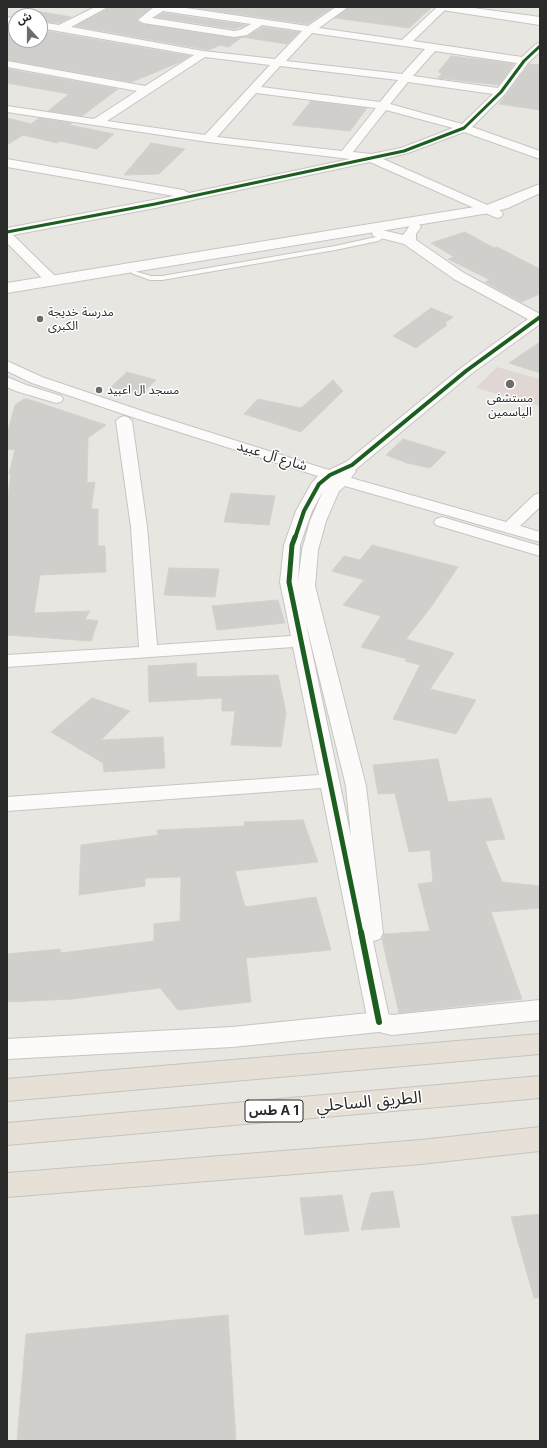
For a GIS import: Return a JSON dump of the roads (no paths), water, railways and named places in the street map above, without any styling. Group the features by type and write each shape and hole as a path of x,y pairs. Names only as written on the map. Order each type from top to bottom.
{"highway":[{"path":"7,1090 540,1044"},
{"path":"7,1078 132,1079"},
{"name":"الطريق الساحلي","path":"7,1134 540,1087"},
{"path":"7,1185 413,1153 540,1139"}],"street":[{"path":"60,28 103,7"},
{"path":"260,22 243,33 234,34 143,20 160,7 181,8 260,22 524,60"},
{"path":"208,139 310,29 343,7"},
{"path":"406,43 442,7 540,21"},
{"path":"476,7 540,17"},
{"path":"48,26 203,54 405,78 501,92"},
{"path":"7,232 195,196 404,151 464,128 501,92 524,60 540,46"},
{"path":"345,155 405,78 433,47"},
{"path":"97,122 203,54"},
{"path":"7,64 147,90"},
{"path":"253,89 383,106 464,128 540,155"},
{"path":"7,109 208,139 371,158 493,212"},
{"path":"7,163 195,196"},
{"path":"101,180 115,211"},
{"path":"7,288 493,212 503,205 540,188"},
{"path":"7,296 134,273 416,227 493,212 540,197"},
{"path":"409,242 410,234 416,227"},
{"path":"378,233 409,242 459,276 539,319 466,371 331,482 304,511 292,545 289,582 329,781 386,1023"},
{"path":"7,236 52,280"},
{"name":"شارع آل عبيد","path":"7,365 37,380 331,482 540,552"},
{"path":"7,396 37,380"},
{"name":"شارع آل عبيد","path":"7,381 21,388 124,422 331,482 540,537"},
{"path":"124,422 139,527 148,652"},
{"path":"331,482 310,550 306,586 356,786 372,934 386,1023"},
{"path":"510,528 540,498"},
{"path":"7,661 301,641"},
{"path":"7,804 329,781"},
{"path":"7,1049 232,1037 540,1010"}],"place":[{"name":"مدرسة خديجة الكبرى","path":"40,319"},
{"name":"مستشفى الياسمين","path":"510,384"},
{"name":"مسجد ال اعبيد","path":"99,390"}]}
